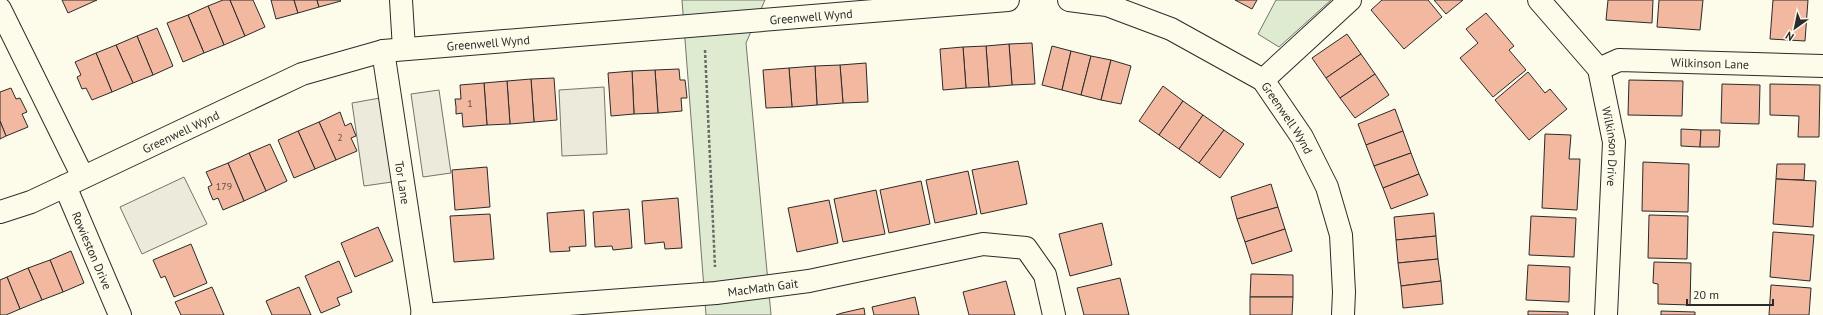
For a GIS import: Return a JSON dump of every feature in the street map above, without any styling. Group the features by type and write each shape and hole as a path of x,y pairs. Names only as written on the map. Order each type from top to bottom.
{"street":[{"name":"Tor Lane","path":"401,0 393,50 423,315"},
{"name":"Greenwell Wynd","path":"0,212 31,202 302,74 393,50 704,26 1008,0"},
{"name":"Greenwell Wynd","path":"1069,0 1107,2 1171,30 1263,80 1302,137 1327,187 1340,235 1344,292 1343,315"},
{"path":"1263,80 1350,0"},
{"name":"Wilkinson Drive","path":"1539,0 1599,69 1614,142 1606,315"},
{"name":"Rowieston Drive","path":"0,9 74,182 120,315"},
{"name":"Wilkinson Lane","path":"1599,69 1619,60 1823,66"},
{"name":"MacMath Gait","path":"423,315 716,293 809,281 983,244 1026,248 1045,275 1054,315"}],"path":[{"path":"704,26 716,293"}],"green space":[{"path":"682,0 765,0 746,43 771,315 706,315"},
{"path":"1276,0 1331,0 1279,47 1258,34"}],"shaded area":[{"path":"604,87 607,154 562,156 559,90"},
{"path":"439,90 451,173 423,177 411,94"},
{"path":"380,98 392,182 364,186 352,103"},
{"path":"184,177 207,224 142,254 120,207"}],"building":[{"path":"62,0 97,0 68,13"},
{"path":"223,0 230,0 245,36 224,45 208,6"},
{"path":"230,0 253,0 265,27 245,36"},
{"path":"271,0 294,0 298,13 276,19"},
{"path":"294,0 317,0 319,7 298,13"},
{"path":"317,0 340,0 341,1 319,7"},
{"path":"1235,0 1257,0 1252,9"},
{"path":"1382,0 1428,0 1442,17 1404,49 1371,10"},
{"path":"1434,0 1463,0 1446,14"},
{"path":"1608,0 1653,0 1652,23 1606,20"},
{"path":"1659,0 1703,0 1700,30 1657,27"},
{"path":"1773,0 1808,0 1805,41 1770,39"},
{"path":"208,6 224,45 204,53 188,15"},
{"path":"1486,13 1514,46 1509,50 1526,70 1493,97 1460,58 1478,43 1466,29"},
{"path":"188,15 204,53 183,62 167,23"},
{"path":"157,28 173,66 153,75 137,36"},
{"path":"1347,34 1361,54 1326,78 1312,58"},
{"path":"137,36 153,75 133,83 116,45"},
{"path":"1032,43 1035,84 1012,85 1009,44"},
{"path":"1009,44 1012,85 989,87 986,46"},
{"path":"116,45 133,83 112,92 96,53"},
{"path":"986,46 989,87 966,88 963,47"},
{"path":"1052,46 1071,51 1062,90 1042,85"},
{"path":"963,47 966,88 943,90 940,49"},
{"path":"1071,51 1091,56 1081,95 1062,90"},
{"path":"96,53 112,92 92,100 86,88 82,89 77,77 81,75 75,62"},
{"path":"1361,54 1375,74 1340,98 1326,78"},
{"path":"1091,56 1111,60 1101,100 1081,95"},
{"path":"1111,60 1131,66 1121,104 1101,100"},
{"path":"866,63 868,102 843,103 840,65"},
{"path":"840,65 843,103 817,105 815,66"},
{"path":"815,66 817,105 792,107 789,68"},
{"path":"789,68 792,107 766,108 763,70"},
{"path":"679,69 680,80 685,80 687,98 681,98 682,111 658,113 655,70"},
{"path":"655,70 658,113 634,114 632,71"},
{"path":"632,71 634,114 611,116 608,73"},
{"path":"1528,72 1545,93 1550,89 1567,109 1529,140 1495,100"},
{"path":"1375,74 1389,95 1355,118 1340,98"},
{"path":"554,78 557,120 534,122 531,79"},
{"path":"531,79 534,122 510,124 507,81"},
{"path":"1629,80 1683,81 1682,116 1628,115"},
{"path":"507,81 510,124 487,125 484,83"},
{"path":"484,83 487,125 463,127 462,113 456,114 455,99 461,99 460,85"},
{"path":"1722,84 1760,85 1759,124 1721,123"},
{"path":"1770,84 1820,85 1819,137 1798,137 1799,116 1770,115"},
{"path":"1163,86 1183,101 1159,135 1139,121"},
{"path":"11,88 16,99 20,98 27,112 22,114 28,127 6,136 0,121 0,92"},
{"path":"1183,101 1203,115 1179,149 1159,135"},
{"path":"1395,109 1403,131 1366,145 1358,124"},
{"path":"340,112 345,126 351,123 356,136 351,138 357,151 336,160 319,122"},
{"path":"1203,115 1224,130 1199,163 1179,149"},
{"path":"0,121 6,136 0,139"},
{"path":"319,122 336,160 315,169 298,131"},
{"path":"1681,129 1701,130 1700,147 1681,146"},
{"path":"1224,130 1244,144 1220,178 1199,163"},
{"path":"1701,130 1720,130 1719,147 1700,147"},
{"path":"298,131 315,169 294,178 278,140"},
{"path":"1403,131 1411,153 1374,166 1366,145"},
{"path":"1545,134 1571,135 1569,159 1580,159 1577,210 1542,208"},
{"path":"270,144 287,181 266,191 249,153"},
{"path":"249,153 266,191 244,201 228,163"},
{"path":"1411,153 1419,174 1383,188 1374,166"},
{"path":"1018,161 1027,204 981,214 972,170"},
{"path":"1643,162 1689,164 1688,212 1642,211"},
{"path":"228,163 244,201 223,210 218,198 213,200 208,187 212,185 206,172"},
{"path":"1777,164 1805,164 1804,180 1776,179"},
{"path":"487,167 490,207 455,210 452,170"},
{"path":"968,171 977,214 935,223 926,180"},
{"path":"1419,174 1428,195 1391,209 1383,188"},
{"path":"1776,179 1816,181 1813,227 1773,224"},
{"path":"921,181 930,224 889,233 880,190"},
{"path":"1271,184 1278,207 1237,219 1231,197"},
{"path":"876,190 885,234 843,242 834,199"},
{"path":"678,198 682,248 665,249 664,242 645,244 642,201"},
{"path":"829,200 838,243 797,252 788,208"},
{"path":"1278,207 1285,229 1245,242 1237,219"},
{"path":"629,209 632,248 613,250 612,246 595,247 593,212"},
{"path":"584,210 586,246 569,247 570,251 550,252 547,213"},
{"path":"1434,213 1436,236 1396,240 1394,217"},
{"path":"490,214 494,259 454,262 450,216"},
{"path":"1649,215 1688,216 1687,259 1648,258"},
{"path":"1531,216 1576,218 1574,257 1529,255"},
{"path":"1102,223 1112,265 1070,276 1059,234"},
{"path":"378,227 393,261 355,277 341,243"},
{"path":"1285,229 1292,251 1252,264 1245,242"},
{"path":"1773,232 1814,235 1810,281 1770,277"},
{"path":"1436,236 1438,259 1398,263 1396,240"},
{"path":"191,244 207,283 174,297 165,276 161,278 153,260"},
{"path":"71,251 84,283 63,292 50,260"},
{"path":"1438,259 1441,281 1401,286 1398,263"},
{"path":"50,260 63,292 42,300 28,268"},
{"path":"339,261 352,292 337,298 340,305 321,313 305,276"},
{"path":"1654,262 1691,263 1690,305 1658,304 1658,284 1653,283"},
{"path":"1528,265 1570,267 1569,302 1526,300"},
{"path":"28,268 42,300 20,309 7,277"},
{"path":"1251,274 1293,275 1293,297 1250,297"},
{"path":"7,277 20,309 6,315 0,315 0,280"},
{"path":"1120,278 1129,315 1084,315 1077,288"},
{"path":"1006,281 1015,315 969,315 963,292"},
{"path":"1441,281 1443,304 1403,308 1401,286"},
{"path":"1771,285 1811,288 1809,315 1769,315"},
{"path":"212,287 224,315 181,315 175,302"},
{"path":"299,287 311,315 272,315 266,301"},
{"path":"915,297 919,315 874,315 872,307"},
{"path":"1250,297 1293,297 1292,315 1250,315"},
{"path":"864,308 865,315 836,315 842,313"},
{"path":"1528,311 1568,312 1568,315 1528,315"},
{"path":"1661,311 1695,312 1695,315 1661,315"}]}
